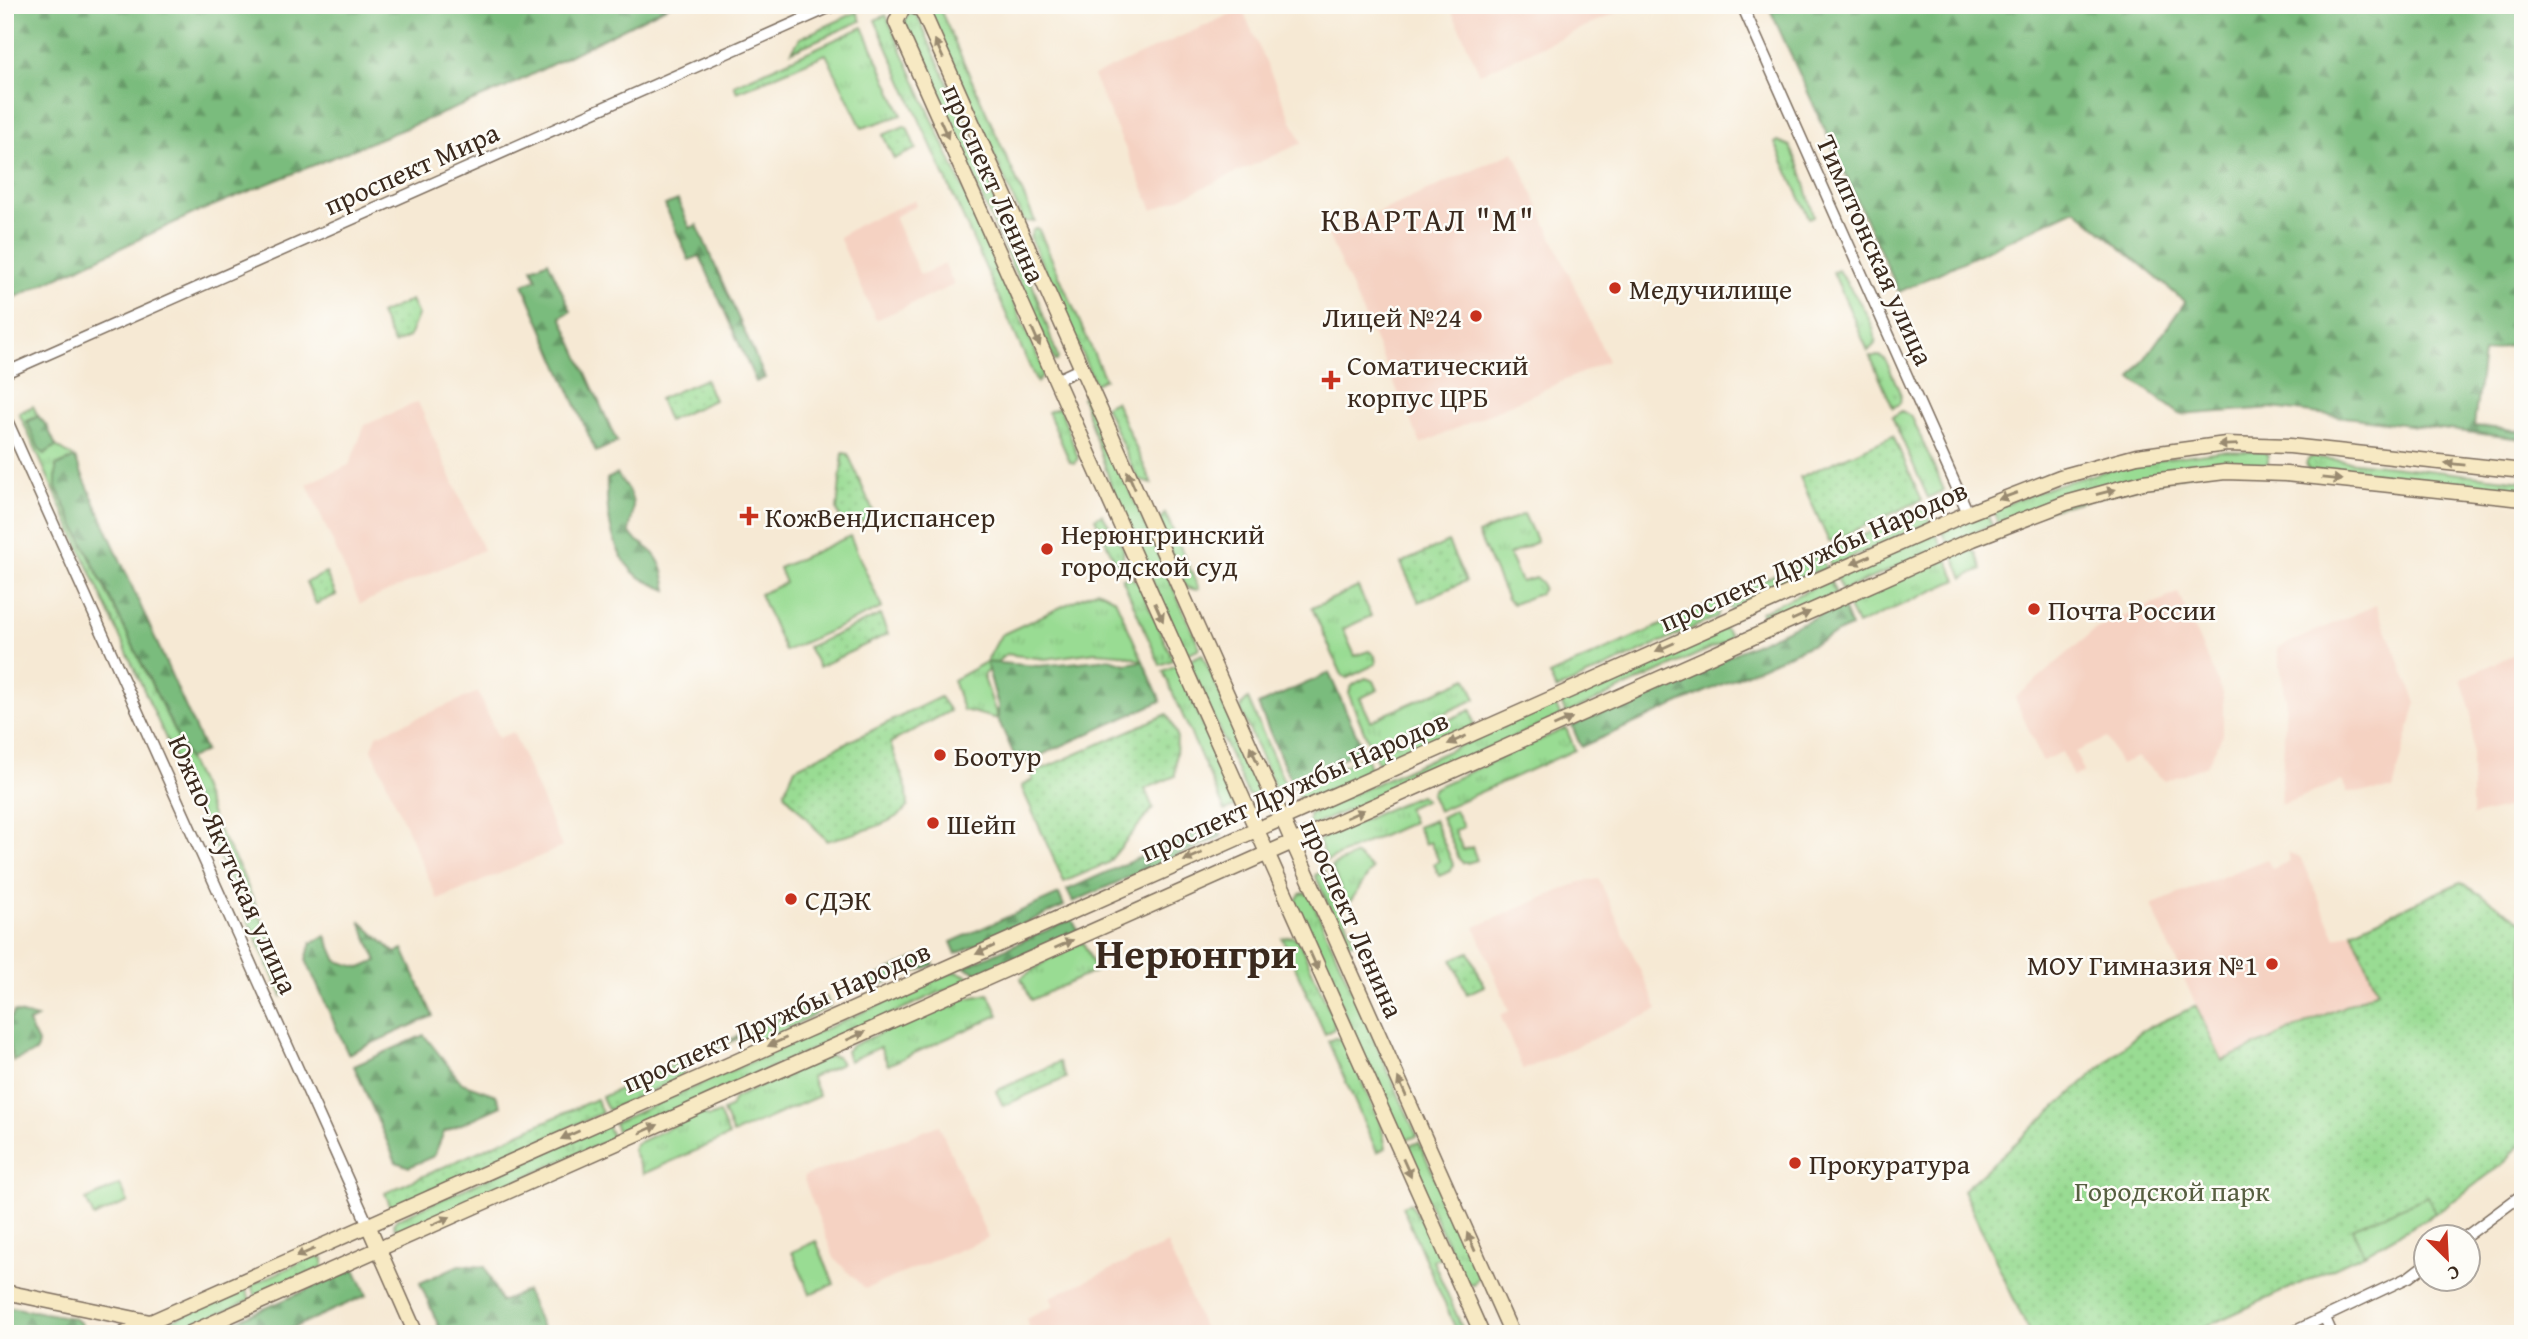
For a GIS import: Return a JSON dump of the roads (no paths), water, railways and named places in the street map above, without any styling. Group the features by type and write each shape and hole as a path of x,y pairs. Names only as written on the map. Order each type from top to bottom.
{"street":[{"name":"проспект Мира","path":"5,373 835,5"},
{"name":"проспект Ленина","path":"904,5 896,22 1482,1334"},
{"name":"проспект Ленина","path":"910,5 922,10 1513,1334"},
{"name":"Тимптонская улица","path":"1742,5 1968,513"},
{"path":"1056,380 1082,369"},
{"name":"Южно-Якутская улица","path":"5,416 416,1334"},
{"name":"проспект Дружбы Народов","path":"124,1334 1968,513 2060,477 2137,456 2226,444 2290,446 2523,471"},
{"name":"проспект Дружбы Народов","path":"188,1334 1964,543 2066,503 2143,482 2225,472 2286,474 2523,499"},
{"path":"2482,1224 2523,1194"},
{"path":"2289,1334 2412,1275"},
{"path":"5,1292 150,1322"},
{"path":"2325,1318 2332,1334"}],"place":[{"name":"Медучилище","path":"1615,288"},
{"name":"Лицей №24","path":"1476,316"},
{"name":"Соматический корпус ЦРБ","path":"1331,380"},
{"name":"КожВенДиспансер","path":"749,516"},
{"name":"Нерюнгринский городской суд","path":"1047,549"},
{"name":"Почта России","path":"2034,609"},
{"name":"Боотур","path":"940,755"},
{"name":"Шейп","path":"933,823"},
{"name":"СДЭК","path":"791,899"},
{"name":"МОУ Гимназия №1","path":"2272,964"},
{"name":"Прокуратура","path":"1795,1163"}],"district":[{"name":"КВАРТАЛ \"М\"","path":"1428,219"},
{"name":"Нерюнгри","path":"1196,952"}],"park label":[{"name":"Городской парк","path":"2172,1190"}]}
